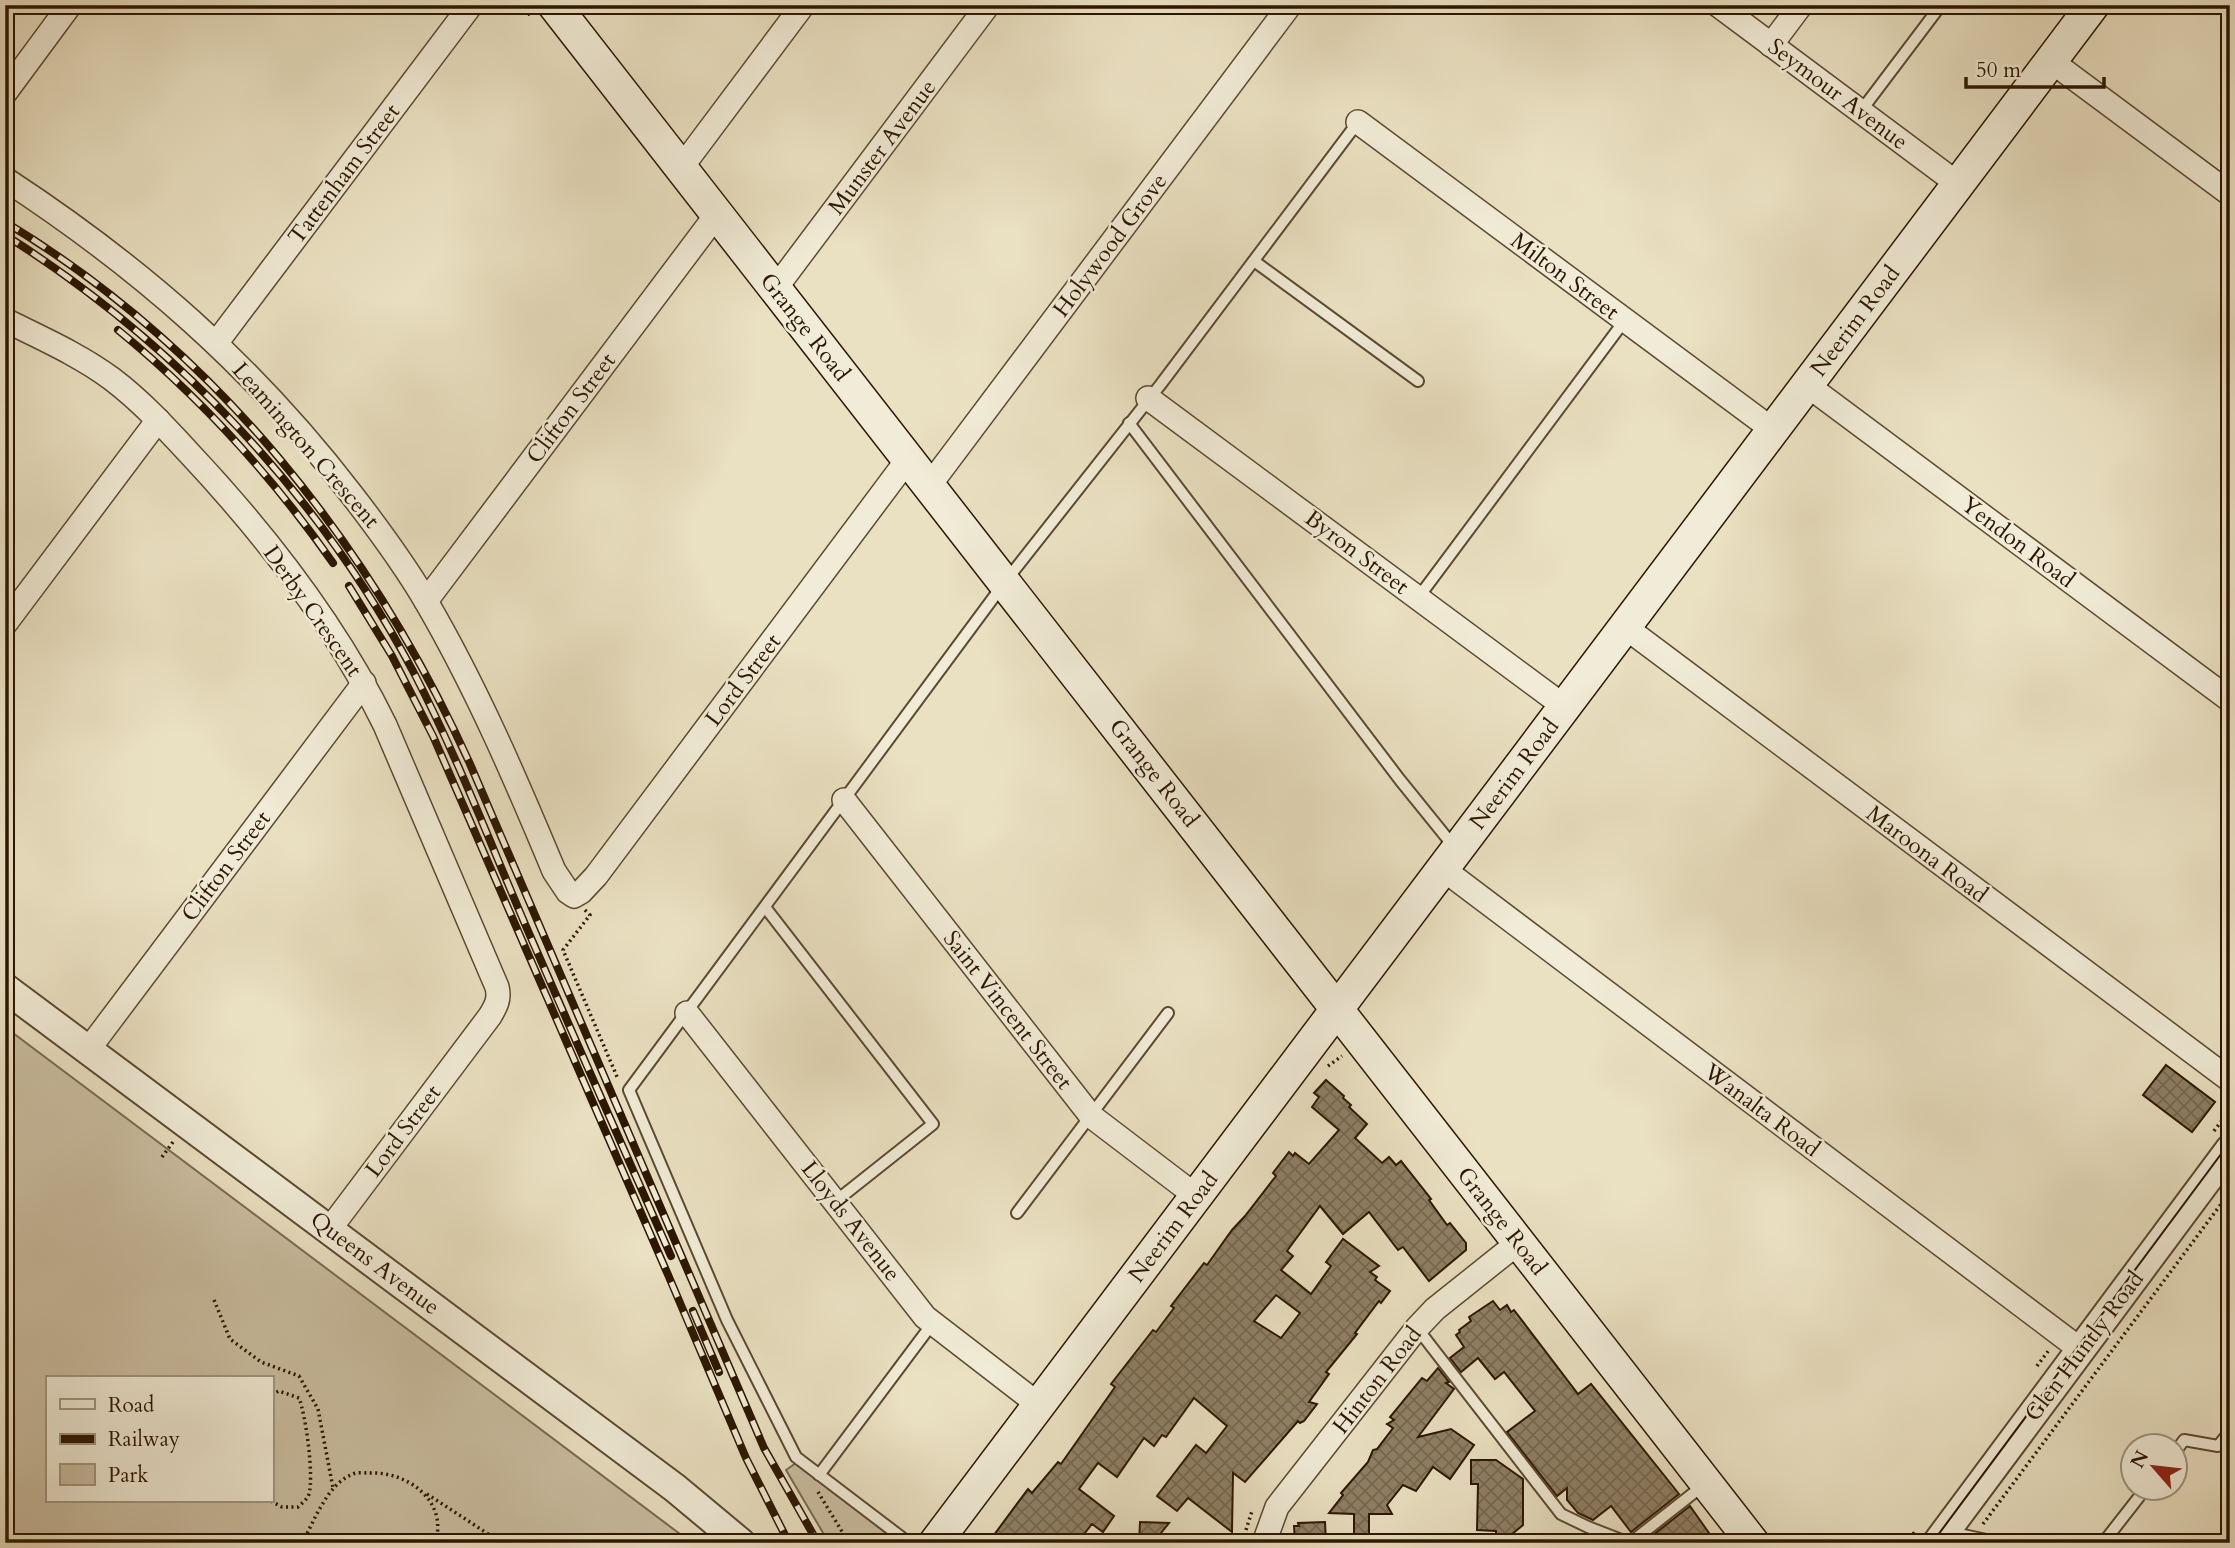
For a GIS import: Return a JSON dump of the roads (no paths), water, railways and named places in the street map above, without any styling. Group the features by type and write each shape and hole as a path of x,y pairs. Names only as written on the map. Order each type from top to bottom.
{"main road":[{"name":"Grange Road","path":"554,5 1753,1543"},
{"name":"Neerim Road","path":"930,1542 1039,1405 2093,5"}],"street":[{"path":"5,93 70,5"},
{"name":"Tattenham Street","path":"217,342 471,5"},
{"path":"681,168 803,5"},
{"name":"Munster Avenue","path":"775,289 988,5"},
{"name":"Holywood Grove","path":"929,485 1290,5"},
{"name":"Seymour Avenue","path":"1718,5 1958,184"},
{"path":"1771,45 1801,5"},
{"path":"2050,61 2230,194"},
{"name":"Milton Street","path":"1358,122 1773,430"},
{"name":"Leamington Crescent","path":"5,179 105,248 217,342 327,463 384,537 426,601 478,698 554,871 568,892 574,896"},
{"name":"Clifton Street","path":"426,601 717,214"},
{"name":"Derby Crescent","path":"5,320 91,365 131,394 208,474 280,561 364,683 497,987 498,997"},
{"name":"Yendon Road","path":"1807,384 2230,700"},
{"name":"Byron Street","path":"1148,398 1565,707"},
{"path":"5,624 158,420"},
{"name":"Lord Street","path":"574,896 596,876 908,459"},
{"name":"Maroona Road","path":"1625,627 2230,1080"},
{"name":"Clifton Street","path":"88,1049 364,683"},
{"name":"Saint Vincent Street","path":"844,800 1091,1116 1196,1196"},
{"name":"Wanalta Road","path":"1450,860 2081,1350"},
{"name":"Queens Avenue","path":"5,988 676,1488 741,1543"},
{"name":"Lord Street","path":"329,1230 490,1016 498,997"},
{"name":"Lloyds Avenue","path":"687,1013 932,1324 1039,1405"},
{"name":"Glen Huntly Road","path":"1942,1537 2230,1149"},
{"name":"Hinton Road","path":"1264,1543 1277,1507 1417,1328 1435,1309 1519,1242"}],"lane":[{"path":"1861,111 1941,5"},
{"path":"930,1542 819,1475 796,1457 727,1320 629,1090 1005,582 1254,261 1358,122"},
{"path":"1254,261 1418,381"},
{"path":"1418,598 1625,320"},
{"path":"1129,423 1400,780 1450,860"},
{"path":"765,907 933,1124 836,1201"},
{"path":"1017,1213 1168,1013"},
{"path":"819,1475 932,1324"},
{"path":"1417,1328 1562,1514 1630,1543 1707,1483"},
{"path":"2190,1441 2218,1446 2230,1430"},
{"path":"2103,1543 2136,1502"},
{"path":"1942,1537 1974,1537 2001,1543"}],"tram line":[{"path":"1932,1543 2230,1142"}],"railway":[{"path":"5,222 81,272 152,329 218,391 278,457 334,529 385,604 430,682 470,764 764,1448 818,1543"},
{"path":"5,235 68,277 127,324 184,374 238,427 288,484 376,607 414,673 444,735 671,1256"},
{"path":"118,330 178,382 233,439 285,499 333,563"},
{"path":"349,586 392,656 433,736 746,1458 789,1543"},
{"path":"693,1311 719,1372"}]}
